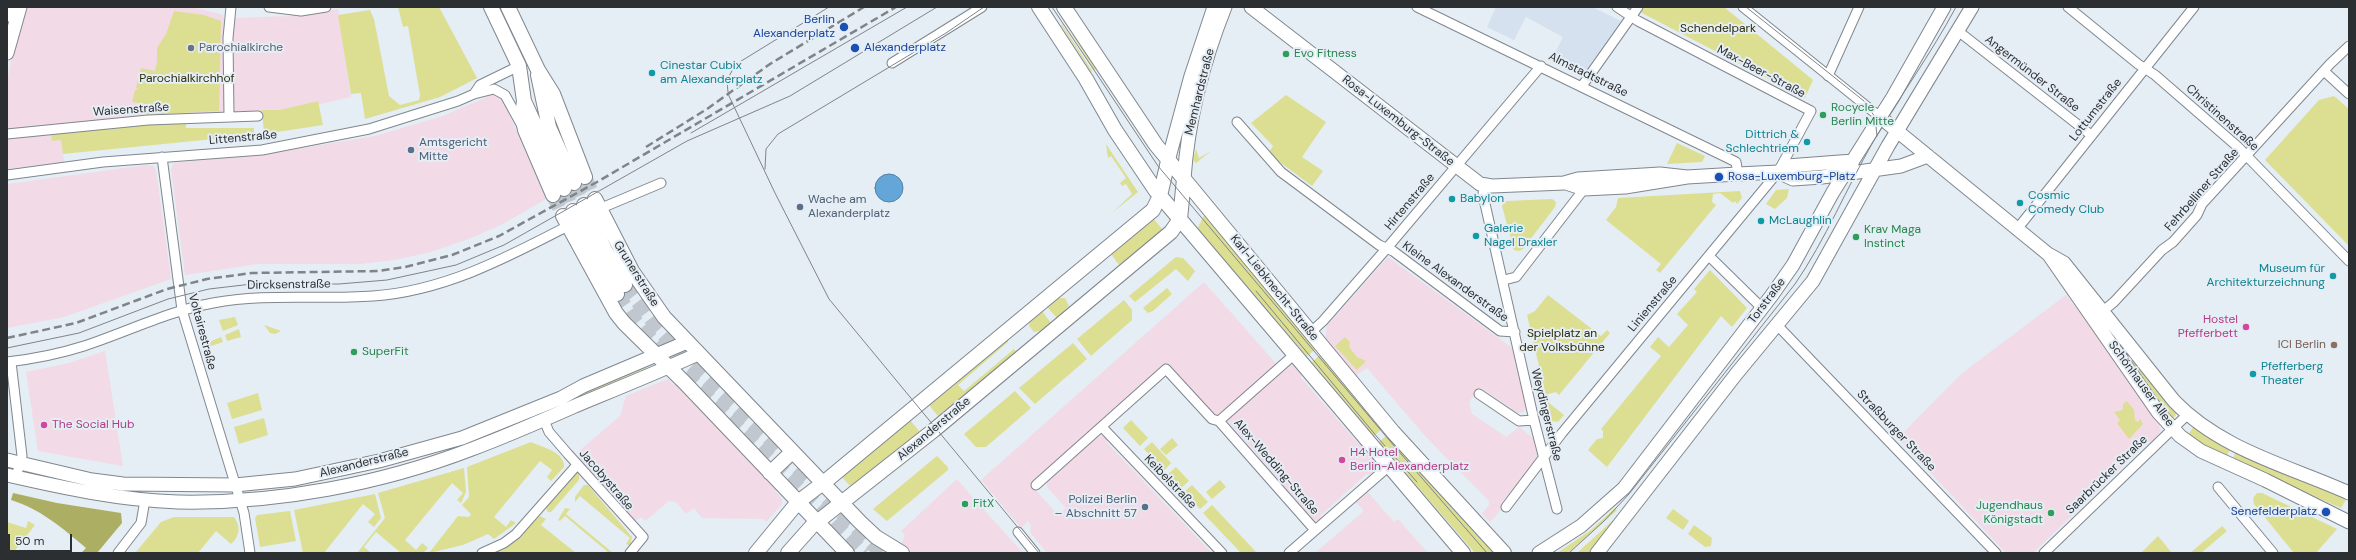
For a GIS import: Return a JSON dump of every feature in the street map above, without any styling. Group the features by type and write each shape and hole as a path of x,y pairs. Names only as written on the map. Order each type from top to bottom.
{"main road":[{"path":"7,15 10,7"},
{"path":"7,53 20,7"},
{"path":"491,7 519,66 524,101 522,115 525,130 569,186"},
{"path":"508,7 538,70 547,82 553,94 569,186"},
{"name":"Karl-Liebknecht-Straße","path":"1039,7 1086,79 1115,130 1160,196 1296,353 1463,553"},
{"name":"Karl-Liebknecht-Straße","path":"1064,7 1148,134 1168,161 1393,432 1504,553"},
{"name":"Memhardstraße","path":"1168,161 1191,76 1214,7"},
{"name":"Memhardstraße","path":"1184,179 1186,147 1200,84 1225,7"},
{"name":"Rosa-Luxemburg-Straße","path":"1251,7 1456,166 1484,185"},
{"name":"Torstraße","path":"1539,553 1581,526 1624,488 1794,265 1844,175 1880,117 1944,7"},
{"name":"Torstraße","path":"1598,553 1737,373 1778,326 1822,267 1897,131 1972,7"},
{"path":"538,70 544,130"},
{"path":"524,101 544,130 569,186"},
{"name":"Schönhauser Allee","path":"1880,117 2048,254 2158,412 2173,428 2201,451 2265,480 2349,522"},
{"path":"1564,183 1584,189 1625,187 1687,177 1778,172 1793,179 1844,175 1875,170 1904,165 1928,156"},
{"path":"756,553 798,502 823,484 1150,212 1160,196 1168,161"},
{"path":"1778,172 1787,166 1853,161"},
{"path":"1484,185 1564,183 1578,179 1660,174 1687,177"},
{"path":"1180,219 1184,179"},
{"path":"580,211 605,250 621,289"},
{"path":"580,211 616,313 847,553"},
{"name":"Grunerstraße","path":"580,211 615,242 645,292 664,317 687,342"},
{"name":"Alexanderstraße","path":"788,553 817,522 932,431 1110,281 1131,266 1172,232 1180,219"},
{"name":"Schönhauser Allee","path":"2048,254 2064,262 2187,414 2215,436 2235,446 2349,493"},
{"path":"687,342 870,532 902,553"},
{"name":"Alexanderstraße","path":"7,460 113,483 235,485 326,473 379,461 462,438 561,398 583,386 687,342"},
{"name":"Alexanderstraße","path":"12,476 69,490 145,500 179,502 240,501 289,496 391,474 471,450 698,354"},
{"path":"770,473 792,452"}],"street":[{"path":"229,116 228,38 230,7"},
{"path":"269,7 301,11 326,7"},
{"path":"892,63 982,7"},
{"name":"Almstadtstraße","path":"1417,7 1736,162 1738,174"},
{"name":"Max-Beer-Straße","path":"1617,7 1631,16 1811,111"},
{"path":"1582,86 1638,7"},
{"path":"1743,7 1880,117"},
{"path":"1828,76 1859,7"},
{"name":"Christinenstraße","path":"2068,7 2155,75 2247,156 2349,261"},
{"name":"Lottumstraße","path":"2018,228 2194,7"},
{"name":"Angermünder Straße","path":"1958,31 2092,135"},
{"name":"Fehrbelliner Straße","path":"2103,311 2114,302 2162,250 2173,242 2197,215 2202,204 2324,71 2349,46"},
{"name":"Littenstraße","path":"474,94 480,85 519,66"},
{"name":"Hirtenstraße","path":"1310,333 1323,322 1541,66"},
{"path":"2324,71 2349,94"},
{"name":"Littenstraße","path":"7,175 103,162 262,150 364,130 458,102 474,94 494,89 503,93 525,130"},
{"name":"Linienstraße","path":"1506,507 1538,468 1544,456 1778,172 1811,111"},
{"name":"Waisenstraße","path":"7,134 148,120 258,116"},
{"name":"Kleine Alexanderstraße","path":"1237,122 1281,172 1500,331 1515,332"},
{"name":"Voltairestraße","path":"162,157 182,310 240,501 250,553"},
{"name":"Dircksenstraße","path":"9,362 57,354 84,346 182,310 236,299 373,296 432,286 492,265 580,211 661,183"},
{"name":"Weydingerstraße","path":"1484,185 1483,195 1504,280 1534,420 1557,509"},
{"path":"1504,280 1516,278 1584,189"},
{"path":"1709,256 1762,308"},
{"name":"Straßburger Straße","path":"1778,326 1996,553"},
{"name":"Alex-Wedding-Straße","path":"1219,421 1296,353"},
{"path":"9,362 22,456 20,463 12,476"},
{"name":"Alex-Wedding-Straße","path":"1102,427 1166,369 1212,419 1219,421 1315,530"},
{"path":"1479,394 1519,421 1534,420"},
{"name":"Saarbrücker Straße","path":"2044,553 2187,414"},
{"name":"Jacobystraße","path":"544,420 549,432 643,537 630,553"},
{"path":"1036,485 1102,427"},
{"name":"Keibelstraße","path":"1102,427 1222,553"},
{"path":"482,553 504,543 516,534 577,465"},
{"path":"1289,553 1389,466"},
{"path":"2218,487 2273,553"},
{"path":"118,553 141,523 145,500"},
{"path":"1018,532 1035,553"}],"shaded area":[{"path":"27,7 192,7 223,15 225,24 236,18 292,16 338,9 351,97 280,113 7,131 7,81 12,56"},
{"path":"1496,7 1592,7 1621,21 1583,75 1552,59 1563,37 1526,17 1514,40 1487,27"},
{"path":"494,94 503,100 546,199 501,225 471,238 431,252 394,260 359,264 258,264 185,275 171,169 174,163 272,153 375,136 443,116"},
{"path":"51,133 61,140 64,162 7,169 7,137"},
{"path":"147,165 153,166 156,170 171,279 64,317 7,328 7,184"},
{"path":"1388,257 1512,348 1526,407 1524,412 1517,413 1480,387 1469,402 1472,414 1506,437 1519,427 1533,438 1538,459 1500,504 1503,507 1490,522 1482,514 1489,505 1489,501 1425,436 1367,368 1355,376 1325,339 1327,326"},
{"path":"1204,282 1278,366 1216,417 1168,365 1033,487 1058,515 1066,508 1047,487 1047,482 1099,436 1104,436 1107,439 1107,443 1212,553 1047,553 1030,532 1031,525 1028,521 1021,528 981,480"},
{"path":"2066,295 2097,333 2161,425 2159,427 2161,430 2152,443 2149,441 2033,553 2006,553 1898,438 1961,374"},
{"path":"105,351 123,466 38,451 26,372 69,363"},
{"path":"1294,364 1302,373 1301,378 1358,443 1362,443 1377,461 1374,471 1369,475 1366,474 1320,516 1321,519 1314,522 1308,517 1309,515 1229,422 1224,420 1285,366"},
{"path":"668,379 674,385 677,383 777,489 775,491 782,499 782,504 766,522 763,519 702,518 694,508 686,514 676,502 669,501 645,521 641,517 633,522 578,459 579,451 620,416 626,396"},
{"path":"957,479 1023,553 912,553 902,543 905,535 901,531"},
{"path":"1366,490 1394,522 1398,519 1428,553 1315,553 1364,511 1355,501"}],"green space":[{"path":"398,7 439,7 477,78 440,97 365,119 361,93 351,94 338,15 370,10 374,19 389,96 400,105 419,100 420,95 408,26 403,27"},
{"name":"Schendelpark","path":"1644,7 1724,7 1813,80 1805,98 1640,12"},
{"path":"1060,10 1072,34 1058,11"},
{"name":"Parochialkirchhof","path":"174,11 204,15 221,21 219,111 146,115 146,104 132,102 135,90 139,89 136,88 141,68 155,71 157,62 157,48 166,34"},
{"path":"1062,24 1092,71 1091,72 1061,25"},
{"path":"1072,34 1075,34 1096,69 1094,70"},
{"path":"1286,95 1326,122 1302,157 1323,171 1312,186 1273,157 1269,152 1273,146 1251,123"},
{"path":"2334,96 2349,109 2349,246 2265,160 2319,100"},
{"path":"318,101 323,125 264,134 262,110 280,110"},
{"path":"186,122 186,128 254,128 254,135 63,154 61,140 52,141 51,133 100,126"},
{"path":"1677,143 1705,156 1702,162 1667,164"},
{"path":"1106,144 1138,192 1112,213 1132,194 1126,184 1122,186 1120,183 1126,178 1111,156 1108,158"},
{"path":"1196,149 1199,158 1211,151 1196,163 1193,160"},
{"path":"1789,189 1787,198 1775,209 1766,204 1776,190"},
{"path":"1740,191 1742,198 1737,204 1735,201 1733,203 1720,193 1713,194 1712,202 1716,205 1660,273 1656,270 1661,264 1606,220 1616,207 1618,198"},
{"path":"1552,199 1556,202 1555,207 1523,249 1519,251 1514,250 1502,206 1504,203 1507,201"},
{"path":"1205,214 1316,349 1307,356 1197,229"},
{"path":"1153,218 1163,230 1119,265 1111,254"},
{"path":"1176,257 1183,258 1195,271 1188,281 1176,269 1135,302 1129,296"},
{"path":"1710,270 1747,308 1732,327 1721,316 1607,467 1588,450 1597,439 1603,438 1603,431 1601,429 1661,356 1650,347 1658,337 1669,347 1688,325 1677,314 1697,292 1694,289"},
{"path":"1167,288 1172,294 1153,311 1148,313 1143,308"},
{"name":"Spielplatz an der Volksbühne","path":"1548,295 1601,336 1607,330 1610,333 1559,395 1556,392 1548,394 1548,402 1564,415 1558,422 1552,421 1527,315 1535,311"},
{"path":"1058,298 1065,298 1069,306 1057,318 1047,307"},
{"path":"1124,300 1132,310 1132,320 1091,356 1077,339"},
{"path":"1042,311 1051,323 1040,331 1034,332 1029,326 1030,322"},
{"path":"235,317 238,325 223,331 219,320"},
{"path":"264,325 281,331 275,334 270,333"},
{"path":"2110,327 2178,412 2173,419 2106,329"},
{"path":"239,329 241,337 227,341 225,335"},
{"path":"221,337 223,342 208,347 207,343"},
{"path":"1345,337 1350,342 1349,347 1357,357 1366,361 1357,370 1335,346"},
{"path":"1008,339 1008,342 958,385 964,391 1014,349 1016,352 938,416 929,405"},
{"path":"1073,343 1087,359 1035,404 1019,388"},
{"path":"1320,355 1382,429 1374,436 1312,362"},
{"path":"643,366 646,368 588,393 572,404 491,436 492,433 571,401 583,392"},
{"path":"1015,391 1031,408 986,447 976,447 964,434"},
{"path":"258,393 262,410 232,419 227,403"},
{"path":"2127,401 2134,410 2135,420 2138,422 2140,419 2143,424 2129,439 2117,423 2120,420 2114,412 2123,410 2123,404"},
{"path":"264,418 268,435 239,444 234,427"},
{"path":"910,420 920,432 852,488 842,477"},
{"path":"1131,420 1148,438 1140,446 1123,428"},
{"path":"2194,426 2217,442 2230,448 2226,459 2188,435"},
{"path":"1387,435 1493,552 1475,553 1379,442"},
{"path":"1172,438 1178,445 1166,455 1160,449"},
{"path":"531,442 547,448 561,457 564,467 551,481 547,477 552,470 540,461 494,517 506,527 511,520 516,523 494,539 488,534 463,545 429,553 458,516 469,517 471,514 462,505 469,497 467,467"},
{"path":"1152,442 1171,463 1164,471 1144,449"},
{"path":"2236,451 2347,498 2341,508 2232,461"},
{"path":"937,456 948,467 948,470 887,521 873,509"},
{"path":"1176,467 1189,481 1180,489 1167,475"},
{"path":"464,468 466,492 461,503 457,500 463,493 452,483 405,540 416,550 422,543 428,548 423,553 401,553 376,532 364,547 371,553 357,553 385,518 378,493"},
{"path":"576,472 579,474 579,480 551,512 548,512 546,508"},
{"path":"1220,480 1226,487 1212,499 1206,492"},
{"path":"584,485 588,485 632,537 630,546 626,544 630,538 580,496 575,502 575,497"},
{"path":"1192,485 1208,502 1200,509 1184,492"},
{"path":"13,493 57,503 121,513 122,523 97,553 81,553 86,548 42,514 11,500"},
{"name":"Senefelderplatz","path":"2257,493 2262,493 2337,529 2316,553 2294,553 2254,504 2253,498"},
{"path":"375,494 381,518 374,527 368,522 375,514 363,504 324,553 303,553 294,510"},
{"path":"1212,505 1257,553 1241,553 1203,513"},
{"path":"565,508 570,509 566,514 613,553 609,553 565,516 560,521 558,520"},
{"path":"1615,508 1617,510 1613,514 1568,553 1557,553 1591,530"},
{"path":"1673,509 1689,521 1683,530 1666,518"},
{"path":"290,511 296,541 260,547 255,518 257,515"},
{"path":"1621,513 1591,553 1577,553"},
{"path":"540,516 546,519 541,525 576,553 494,553 507,546"},
{"path":"174,517 234,517 238,524 238,534 231,544 216,531 198,553 135,553 161,522"},
{"path":"28,521 35,525 13,553 7,553 7,522 26,528"},
{"path":"1694,525 1712,538 1711,546 1705,547 1688,534"},
{"path":"2222,526 2227,531 2201,553 2190,553"},
{"path":"2158,536 2172,553 2141,553"}],"water":[{"path":"889,174 899,178 903,188 899,198 889,202 879,198 875,188 879,178"}],"tunnel":[{"path":"585,177 595,199"},
{"path":"574,183 584,205"},
{"path":"564,189 573,211"},
{"path":"553,195 563,216"},
{"path":"625,285 655,325 685,359 765,435 881,553"},
{"path":"617,294 636,321 657,345 865,553"}],"tram line":[{"path":"829,7 738,63 732,70 729,78 727,86 729,96 775,193 829,299 1039,553"},
{"path":"691,133 907,7"},
{"path":"7,348 79,333 168,299 209,289 252,284 339,284 387,280 456,265 504,245 687,141 790,96 937,7"},
{"path":"765,169 766,149 778,134 946,33 984,7"},
{"path":"1052,7 1158,166 1395,447 1487,553"},
{"path":"1746,7 1864,101 1875,117 1877,136"},
{"path":"1569,553 1604,521 1629,494 1795,284 1826,232 1873,142 1956,7"},
{"path":"1256,291 1378,438 1417,482"}],"railway":[{"path":"646,147 707,109 770,64 864,7"},
{"path":"7,338 76,323 167,289 207,279 252,273 378,271 405,267 452,255 499,236 597,182 896,7"}],"place":[{"name":"Berlin Alexanderplatz","path":"844,27"},
{"name":"Parochialkirche","path":"191,48"},
{"name":"Alexanderplatz","path":"855,48"},
{"name":"Evo Fitness","path":"1286,54"},
{"name":"Cinestar Cubix am Alexanderplatz","path":"652,73"},
{"name":"Rocycle Berlin Mitte","path":"1823,115"},
{"name":"Dittrich & Schlechtriem","path":"1807,142"},
{"name":"Amtsgericht Mitte","path":"411,150"},
{"name":"Rosa-Luxemburg-Platz","path":"1719,177"},
{"name":"Babylon","path":"1452,199"},
{"name":"Cosmic Comedy Club","path":"2020,203"},
{"name":"Wache am Alexanderplatz","path":"800,207"},
{"name":"McLaughlin","path":"1761,221"},
{"name":"Galerie Nagel Draxler","path":"1476,236"},
{"name":"Krav Maga Instinct","path":"1856,237"},
{"name":"Museum für Architekturzeichnung","path":"2333,276"},
{"name":"Hostel Pfefferbett","path":"2246,327"},
{"name":"ICI Berlin","path":"2334,345"},
{"name":"SuperFit","path":"354,352"},
{"name":"Pfefferberg Theater","path":"2253,374"},
{"name":"The Social Hub","path":"44,425"},
{"name":"H4 Hotel Berlin-Alexanderplatz","path":"1342,460"},
{"name":"FitX","path":"965,504"},
{"name":"Polizei Berlin – Abschnitt 57","path":"1145,507"},
{"name":"Senefelderplatz","path":"2326,512"},
{"name":"Jugendhaus Königstadt","path":"2051,513"}]}
